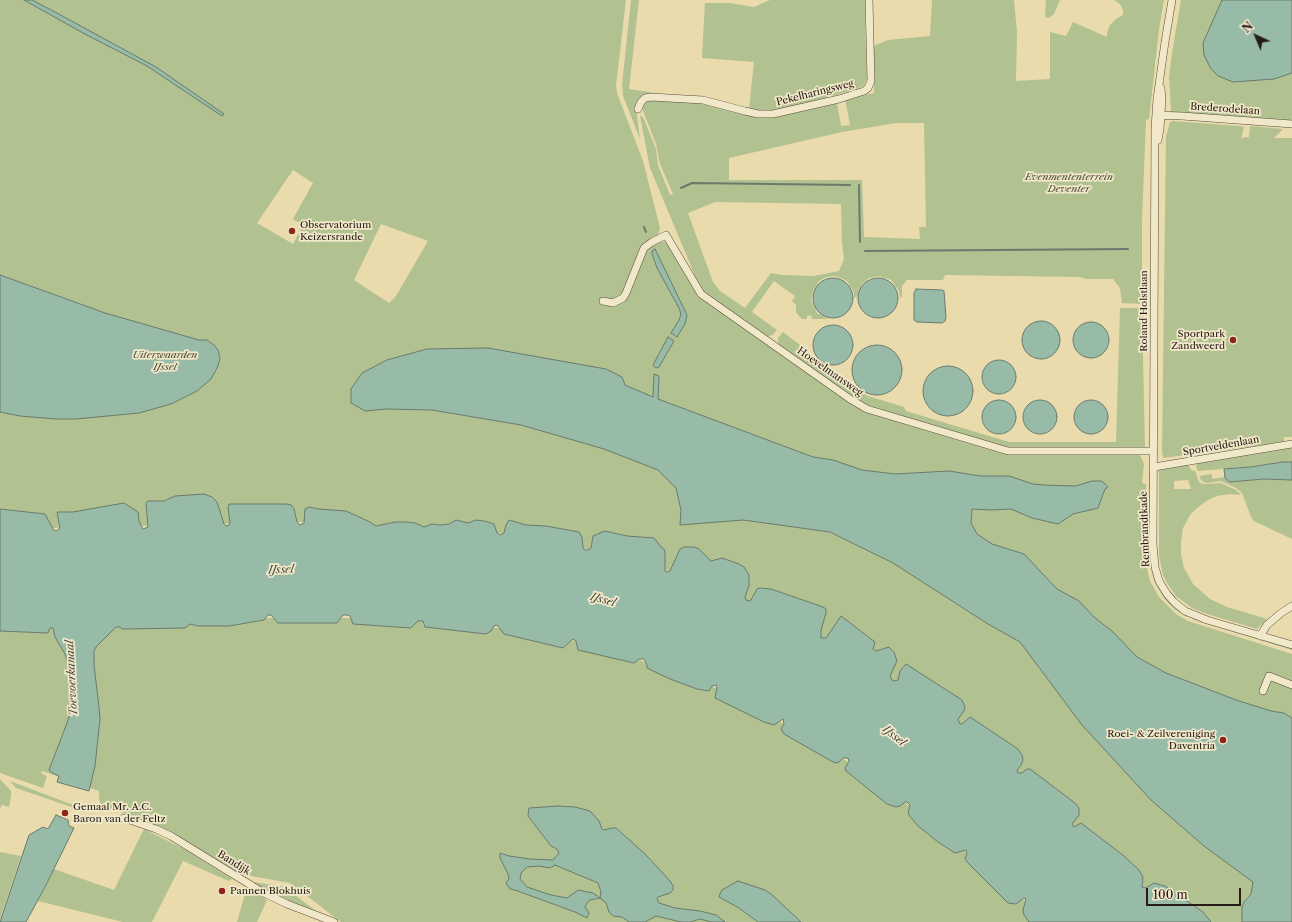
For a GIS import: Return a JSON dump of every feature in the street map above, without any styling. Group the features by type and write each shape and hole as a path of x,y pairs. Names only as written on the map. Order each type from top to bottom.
{"street":[{"name":"Pekelharingsweg","path":"638,109 641,102 645,98 651,97 703,100 745,111 772,114 839,99 864,91 868,88 871,81 869,0"},
{"name":"Roland Holstlaan","path":"1154,467 1155,156 1160,80 1172,0"},
{"name":"Brederodelaan","path":"1158,115 1292,124"},
{"name":"Hoevelmansweg","path":"603,301 613,303 623,298 644,248 666,235 701,294 850,399 867,409 1008,451 1154,451"},
{"name":"Sportveldenlaan","path":"1154,467 1292,444"},
{"name":"Rembrandtkade","path":"1154,467 1154,556 1157,574 1164,589 1178,606 1193,615 1292,645"},
{"path":"1260,636 1267,625 1292,606"},
{"path":"1263,692 1269,676 1292,685"},
{"name":"Bandijk","path":"124,818 171,836 262,892 287,904 334,922"}],"green space":[{"name":"Uiterwaarden IJssel","path":"0,0 626,0 616,85 617,93 643,161 660,228 658,235 662,242 667,242 695,289 854,405 868,413 1000,453 1013,455 1045,452 1140,455 1144,464 1142,483 1146,484 1147,569 1150,581 1159,597 1176,614 1188,621 1292,654 1292,718 1284,713 1254,882 1251,894 1246,899 1242,907 1242,922 1182,922 1073,826 1019,773 962,724 890,680 746,601 666,570 585,549 498,533 425,527 300,522 51,528 0,527","holes":["293,170 313,183 293,219 303,225 293,244 257,223","381,224 428,241 396,296 389,303 354,280"]},
{"path":"631,0 639,0 629,89 655,93 643,98 636,108 640,139 623,96 622,85"},
{"path":"770,0 866,0 865,18 867,79 864,85 836,95 775,111 749,109 754,62 702,58 705,3 730,3 754,7"},
{"name":"Evenmententerrein Deventer","path":"932,0 1014,0 1017,32 1016,81 1050,79 1050,32 1066,36 1073,22 1107,37 1110,25 1123,15 1123,10 1120,4 1114,0 1164,0 1159,29 1149,119 1146,120 1142,220 1142,304 1122,303 1120,288 1113,279 945,275 943,280 907,280 902,286 902,297 900,297 899,291 891,280 879,276 869,278 862,284 857,297 854,297 854,292 847,281 834,276 826,277 819,281 813,291 811,300 817,313 828,319 812,319 811,315 807,316 807,319 802,319 796,312 796,305 792,301 795,296 774,281 752,312 777,330 774,333 775,334 767,337 701,290 650,168 640,116 643,117 656,149 658,165 670,195 673,194 660,164 656,144 642,108 642,104 648,99 680,100 701,104 710,103 752,115 837,103 841,126 850,125 845,99 874,93 873,46 888,40 930,36","holes":["896,123 924,123 926,227 919,227 920,239 864,237 862,180 729,180 729,158 842,132","715,202 841,204 844,259 839,271 814,276 782,275 771,273 745,308 720,291 713,282 688,213"]},
{"path":"1046,0 1060,0 1054,14 1049,18 1045,17"},
{"path":"1181,0 1292,0 1292,122 1171,112 1169,77"},
{"name":"Sportpark Zandweerd","path":"1170,122 1244,127 1241,138 1249,137 1250,126 1283,129 1274,138 1292,138 1292,437 1284,437 1284,442 1163,458 1166,137"},
{"path":"1120,308 1139,308 1142,312 1145,449 1013,450 866,405 779,346 778,341 778,338 783,332 808,350 815,362 836,378 846,381 851,387 868,396 904,407 906,411 1009,442 1116,442"},
{"path":"1292,446 1292,462 1198,471 1196,467 1197,461"},
{"path":"1187,463 1192,471 1195,470 1200,483 1221,483 1236,490 1241,495 1230,494 1217,496 1208,500 1197,508 1190,515 1183,528 1181,554 1184,568 1193,584 1210,599 1227,607 1267,619 1257,629 1192,608 1176,596 1167,583 1163,575 1159,556 1159,470","holes":["1188,480 1191,489 1174,489 1174,481"]},
{"path":"1149,474 1151,562 1153,572 1156,583 1164,596 1187,617 1174,609 1163,597 1155,583 1152,573 1149,555"},
{"path":"1212,474 1212,479 1225,477 1230,482 1264,479 1292,480 1292,539 1254,521 1242,493 1236,488 1221,481 1206,483 1201,480 1199,476"},
{"path":"268,618 421,620 492,627 571,640 639,660 714,687 780,722 845,760 906,803 1025,901 1045,922 341,922 290,883 235,873 144,822 116,810 102,807 99,799 99,791 42,771 41,773 47,776 43,788 0,773 0,623 190,624"},
{"path":"1192,619 1292,648 1292,650"},
{"path":"0,779 11,791 11,796 9,807 2,805 0,809"},
{"path":"10,781 91,810 80,810 16,788"},
{"path":"144,829 186,850 232,879 229,881 183,861 152,922 123,922 38,901 54,869 114,890"},
{"path":"0,852 21,856 0,919"},
{"path":"248,881 285,887 322,916 311,912"},
{"path":"247,887 267,900 257,922 237,922"}],"water":[{"path":"24,0 32,0 156,67 224,114 222,116 147,66"},
{"path":"1222,0 1292,0 1292,73 1274,79 1233,82 1218,76 1211,69 1204,55 1203,43"},
{"path":"655,249 687,315 685,324 677,337 671,333 681,314 657,268 652,254 652,251"},
{"path":"0,275 105,313 199,340 207,340 218,350 220,358 218,366 211,379 197,391 171,404 139,413 76,419 56,419 20,416 0,412"},
{"path":"829,278 837,278 844,281 850,287 853,298 850,309 844,315 837,318 829,318 822,315 816,309 813,302 813,294 816,287 822,281"},
{"path":"874,278 882,278 889,281 895,287 898,298 895,309 889,315 882,318 874,318 867,315 861,309 858,302 858,294 861,287 867,281"},
{"path":"916,289 944,291 945,321 942,323 917,322 914,320 914,293"},
{"path":"1041,321 1051,324 1057,330 1060,340 1057,350 1051,356 1041,359 1031,356 1025,350 1022,340 1025,330 1031,324"},
{"path":"1095,322 1104,327 1108,333 1108,347 1104,353 1095,358 1087,358 1078,353 1074,347 1073,336 1078,327 1084,323"},
{"path":"829,325 837,325 844,328 850,334 853,345 850,356 844,362 837,365 829,365 822,362 816,356 813,349 813,341 816,334 822,328"},
{"path":"668,337 674,341 659,367 656,368 653,365"},
{"path":"872,345 882,345 895,352 902,365 902,375 895,388 882,395 872,395 863,391 856,384 852,375 852,365 856,356 863,349"},
{"path":"488,348 606,369 622,377 625,385 653,397 654,374 659,376 658,399 813,457 833,460 862,470 895,474 949,471 980,476 1009,476 1033,484 1043,485 1076,486 1092,481 1102,481 1108,487 1105,489 1098,508 1073,514 1058,524 1032,518 1011,509 972,509 971,523 977,534 992,544 1024,554 1057,589 1079,601 1094,617 1113,632 1137,657 1166,673 1236,700 1271,711 1284,713 1292,718 1292,922 1242,922 1242,907 1244,902 1251,894 1253,882 1204,846 1151,800 1082,725 1020,642 988,624 893,563 830,532 743,520 680,525 681,510 676,488 658,470 604,449 521,425 432,410 386,409 365,411 351,403 351,389 362,373 387,360 427,349"},
{"path":"996,360 1002,360 1006,361 1013,367 1016,377 1015,384 1009,391 1002,394 996,394 992,393 985,387 982,380 982,374 983,370 989,363"},
{"path":"948,366 958,368 966,373 971,381 973,391 971,401 966,409 958,414 948,416 938,414 930,409 925,401 923,391 925,381 930,373 938,368"},
{"path":"996,400 1002,400 1006,401 1013,407 1016,417 1015,424 1009,431 1002,434 996,434 992,433 985,427 982,420 982,414 983,410 989,403"},
{"path":"1037,400 1043,400 1047,401 1054,407 1057,417 1056,424 1050,431 1043,434 1037,434 1033,433 1026,427 1023,420 1023,414 1024,410 1030,403"},
{"path":"1088,400 1094,400 1098,401 1105,407 1108,417 1107,424 1101,431 1094,434 1088,434 1084,433 1077,427 1074,420 1074,414 1075,410 1081,403"},
{"path":"1292,462 1292,480 1264,479 1230,482 1225,478 1224,469"},
{"path":"204,494 212,497 217,502 226,526 230,523 228,508 229,504 291,505 294,509 297,522 300,525 304,523 305,509 309,507 346,511 376,526 395,522 405,522 415,523 424,527 432,524 449,524 456,520 468,523 476,520 484,521 494,524 497,533 500,535 504,533 509,520 526,525 546,526 579,532 582,537 583,548 585,550 591,548 593,536 605,531 627,536 654,538 664,549 665,571 668,572 670,571 680,549 684,547 694,547 699,549 711,561 722,558 739,564 744,567 749,575 749,586 745,597 746,600 751,600 757,589 771,589 823,607 826,609 826,613 821,630 821,638 826,638 841,616 875,642 873,649 876,651 889,647 894,652 897,661 890,676 892,680 898,680 900,671 906,664 962,700 965,707 958,719 960,724 970,717 1018,749 1023,760 1017,770 1018,773 1022,773 1027,769 1030,769 1075,803 1079,808 1079,815 1072,824 1074,827 1081,823 1124,856 1139,870 1143,877 1142,887 1146,888 1154,883 1165,886 1203,912 1211,922 1029,922 1024,915 1023,910 1026,899 1024,898 1016,904 1008,903 967,862 965,858 967,854 966,850 955,853 918,826 908,814 910,805 907,802 896,807 887,804 846,771 845,768 849,761 848,758 843,758 838,763 833,762 784,734 781,729 784,724 783,719 774,725 764,722 715,698 717,688 716,685 712,686 709,691 697,689 670,679 647,668 644,659 639,659 634,663 578,650 576,641 573,639 563,648 504,634 497,625 486,634 425,627 423,621 418,621 411,628 353,624 350,616 343,615 337,623 278,623 271,615 268,615 264,620 229,626 198,626 190,624 185,628 122,629 120,627 116,627 96,647 94,651 94,665 100,719 95,766 89,791 57,782 59,776 49,770 71,711 73,687 71,673 65,654 55,637 53,628 50,628 48,633 0,631 0,509 45,514 53,529 56,531 60,528 57,512 73,512 124,503 138,512 139,521 143,529 148,527 146,503 148,501 164,501 175,496"},
{"path":"558,806 575,807 590,811 599,821 602,829 616,828 646,855 670,881 673,886 673,890 670,893 658,897 657,899 659,903 675,908 700,911 716,915 725,922 711,922 700,919 691,922 681,922 656,916 645,922 629,922 622,917 613,916 609,912 606,903 600,898 590,900 587,903 585,907 589,913 587,918 575,912 510,889 506,883 509,879 508,874 500,858 500,853 530,859 553,860 559,853 557,849 551,846 528,816 529,808","holes":["555,865 598,883 601,892 600,898 593,893 578,890 567,898 551,895 527,887 520,879 521,873 527,867 539,866 550,868"]},
{"path":"56,815 68,820 69,826 74,828 45,887 26,922 0,922 29,835 43,827 48,829"},
{"path":"738,881 765,890 801,922 758,922 739,908 719,897 722,890"}],"waterway":[{"path":"681,188 692,183 850,185"},
{"path":"859,185 860,242"},
{"path":"644,227 646,232"},
{"path":"865,251 1128,249"}],"place":[{"name":"Observatorium Keizersrande","path":"292,231"},
{"name":"Sportpark Zandweerd","path":"1233,340"},
{"name":"Roei- & Zeilvereniging Daventria","path":"1223,740"},
{"name":"Gemaal Mr. A.C. Baron van der Feltz","path":"65,813"},
{"name":"Pannen Blokhuis","path":"222,891"}],"water label":[{"name":"IJssel","path":"281,570"},
{"name":"IJssel","path":"603,600"},
{"name":"Toevoerkanaal","path":"72,678"},
{"name":"IJssel","path":"894,736"}]}
